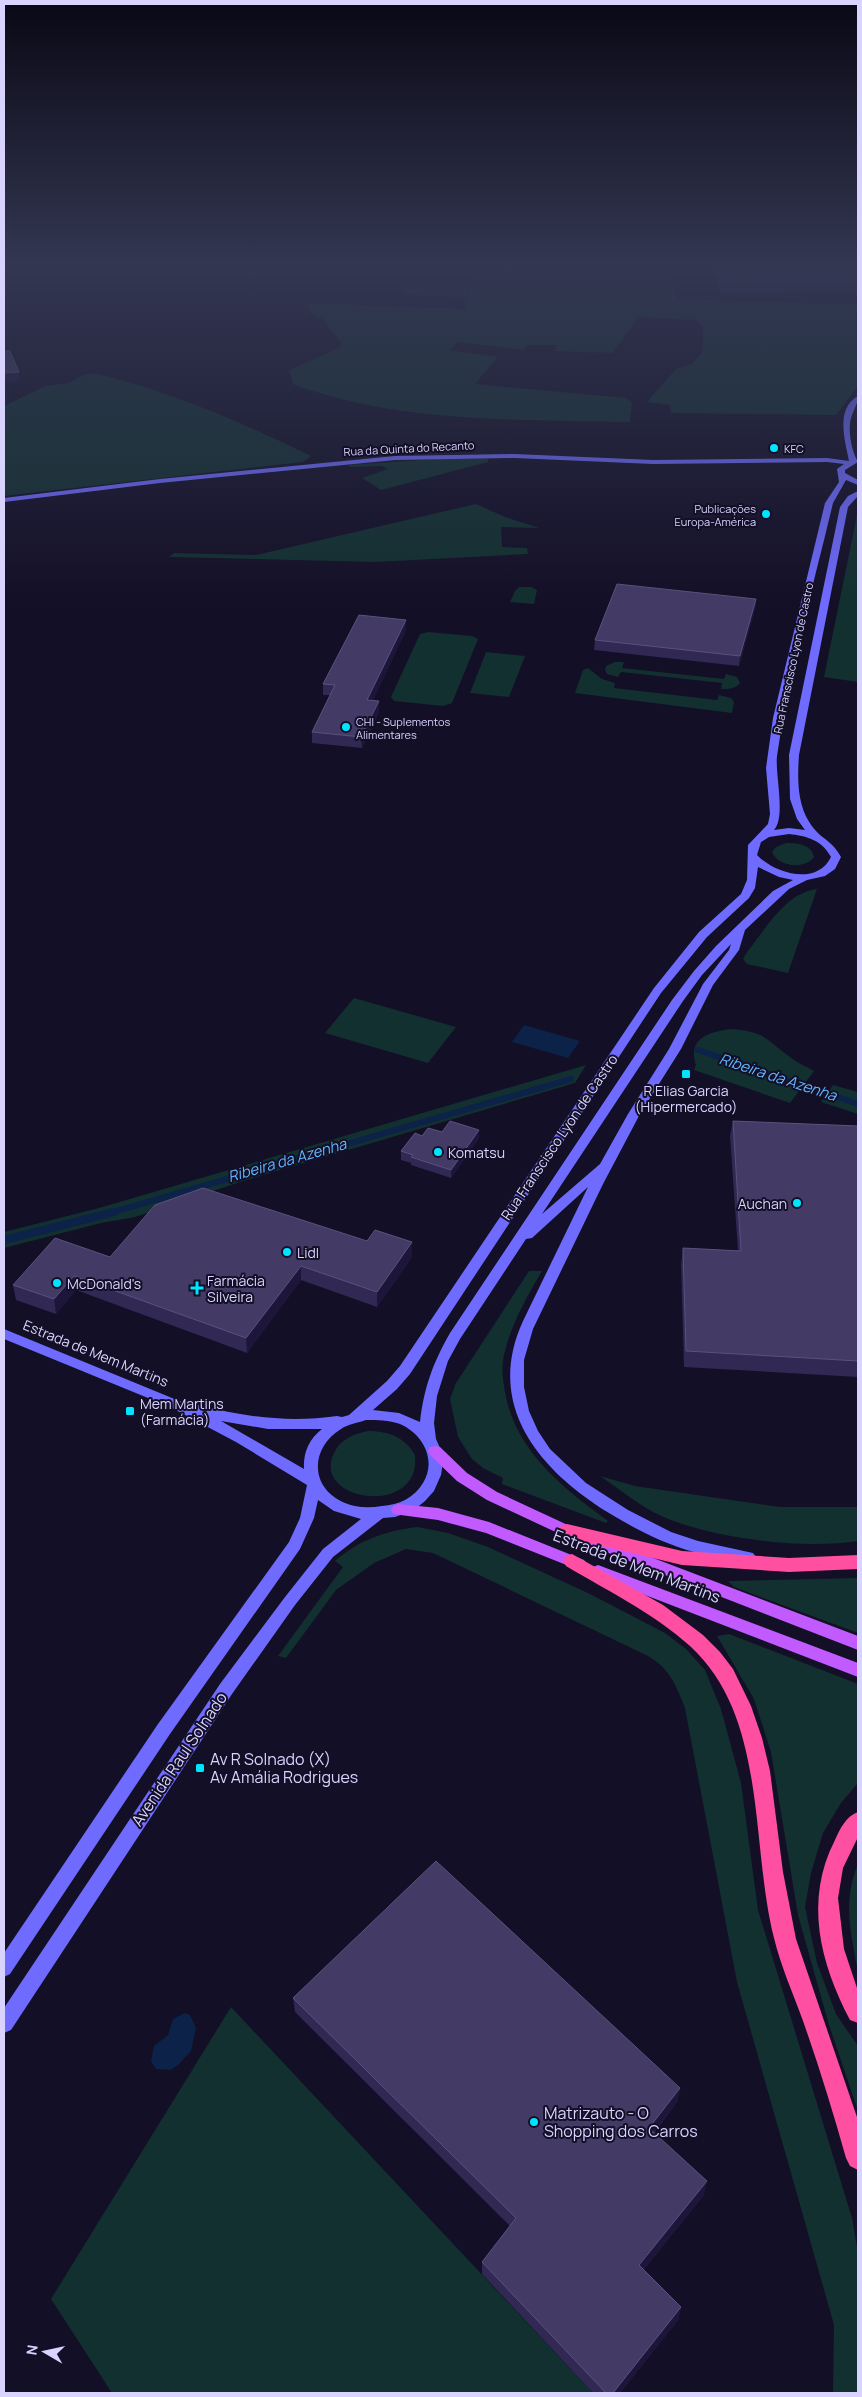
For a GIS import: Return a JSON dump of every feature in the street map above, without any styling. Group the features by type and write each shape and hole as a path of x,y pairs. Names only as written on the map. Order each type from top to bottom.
{"highway":[{"path":"567,1531 682,1558 789,1565 858,1562"},
{"path":"572,1561 685,1631 704,1648 726,1674 744,1711 763,1780 767,1837 785,1939 858,2158"},
{"path":"858,1821 839,1856 829,1882 829,1891 830,1918 836,1962 858,2012"}],"main road":[{"name":"Estrada de Mem Martins","path":"432,1445 462,1477 567,1531 858,1643"},
{"name":"Estrada de Mem Martins","path":"398,1510 438,1514 489,1528 858,1670"}],"street":[{"path":"842,472 854,463 845,433 845,423 858,398"},
{"path":"827,460 846,454 850,447"},
{"name":"Rua da Quinta do Recanto","path":"4,500 316,465 405,458 515,456 652,462 827,460 854,463"},
{"name":"Rua da Quinta do Recanto","path":"818,460 834,464 858,483"},
{"name":"Rua Franscisco Lyon de Castro","path":"351,1418 392,1385 405,1370 584,1099 668,976 710,927 746,894 754,875 751,850 757,840 773,825 775,814 771,768 778,718 822,527 831,499 842,486 842,472"},
{"name":"Rua Franscisco Lyon de Castro","path":"432,1445 427,1423 430,1396 441,1361 510,1250 609,1107 678,1000 698,973 785,886 823,873 834,863 834,851 804,826 798,814 792,776 794,756 844,507 846,502 858,493"},
{"path":"757,840 765,836 786,832 804,834 820,839"},
{"path":"752,856 764,868 774,873 798,877 810,876"},
{"path":"742,927 734,950 708,984 675,1049 634,1114 569,1234 522,1341 517,1358 516,1383 525,1423 546,1457 568,1478 603,1503 647,1528 680,1541 709,1549 789,1565"},
{"path":"510,1250 605,1167"},
{"name":"Estrada de Mem Martins","path":"4,1334 175,1403 241,1438 312,1483"},
{"name":"Estrada de Mem Martins","path":"175,1403 221,1416 279,1426 307,1426 351,1418"},
{"path":"384,1415 402,1419 417,1427 432,1445 438,1465 434,1479 426,1491 414,1502 398,1510 378,1514 358,1514 339,1508 324,1498 312,1483 309,1470 310,1455 317,1441 330,1428 351,1418 384,1415"},
{"name":"Avenida Raul Solnado","path":"4,1968 164,1729 295,1545 307,1518 312,1483"},
{"name":"Avenida Raul Solnado","path":"4,2024 226,1689 310,1573 335,1547 378,1514"}],"green space":[{"path":"75,380 122,380 178,398 258,431 311,456 303,462 4,496 4,406 45,386 69,383"},
{"path":"292,380 479,380 475,384 625,398 632,402 630,422 460,417 417,413 375,406 334,397 293,384"},
{"path":"666,380 858,380 858,386 836,415 671,413 670,405 647,402"},
{"path":"437,459 488,459 488,462 381,490 362,478 388,469 382,466 350,467 348,465"},
{"path":"476,504 505,517 539,528 501,527 502,547 527,548 528,554 375,562 169,557 174,553 256,555"},
{"path":"858,510 858,682 824,677"},
{"path":"519,587 531,587 537,590 534,604 510,602"},
{"path":"428,632 472,636 478,639 452,703 443,706 394,701 391,697 420,634"},
{"path":"486,652 525,656 509,697 470,693"},
{"path":"615,662 624,662 622,668 724,679 726,674 737,677 740,683 734,688 721,689 722,683 621,672 618,677 607,674 606,666"},
{"path":"588,668 602,679 615,683 614,688 717,700 719,695 731,698 734,702 732,713 575,693 583,670"},
{"path":"786,843 807,847 814,857 804,864 785,864 775,857 772,852 776,847"},
{"path":"817,889 788,973 747,964 743,959 747,952 777,913 795,897"},
{"path":"354,998 456,1027 428,1063 325,1033"},
{"path":"731,1029 743,1030 764,1037 793,1059 814,1071 790,1103 694,1070 696,1065 694,1056 697,1043 702,1038 715,1032"},
{"path":"586,1065 575,1083 240,1182 135,1217 101,1223 4,1248 4,1232 99,1208"},
{"path":"833,1085 858,1092 858,1114 821,1102"},
{"path":"529,1271 542,1271 515,1322 503,1360 504,1386 512,1417 532,1452 545,1468 575,1496 608,1521 606,1523 502,1484 503,1478 483,1468 472,1459 458,1437 450,1399 456,1383"},
{"path":"368,1431 382,1432 401,1439 415,1455 413,1475 402,1488 386,1495 368,1496 351,1492 338,1483 331,1470 334,1453 340,1444 353,1436"},
{"path":"600,1476 635,1486 780,1507 858,1507 858,1541 810,1544 782,1543 754,1540 700,1529 655,1513"},
{"path":"417,1527 448,1533 488,1547 590,1594 665,1633 686,1649 705,1670 721,1709 741,1783 758,1910 852,2218 858,2253 858,2393 833,2393 834,2325 737,1982 685,1708 671,1677 661,1665 646,1655 433,1553 406,1549 374,1563 336,1590 286,1658 278,1656 343,1567 335,1561 363,1542 383,1534"},
{"path":"858,1578 858,1633 734,1587 728,1581"},
{"path":"729,1634 858,1684 858,1783 841,1803 823,1833 811,1873 805,1907 817,1963 836,2014 858,2046 858,2111 829,2025 798,1915 771,1752 754,1699 717,1636"},
{"path":"858,1864 858,1972 849,1918 849,1905 850,1891"},
{"path":"231,2007 593,2393 112,2393 51,2299"}],"water":[{"path":"524,1025 580,1041 568,1058 512,1042"},
{"path":"185,2013 190,2015 196,2028 191,2051 177,2066 170,2070 156,2069 151,2061 154,2046 168,2035 173,2019"}],"building":[{"path":"617,584 756,599 740,656 595,640"},
{"path":"359,615 406,620 367,700 379,701 361,737 312,732 335,685 323,684"},
{"name":"Komatsu","path":"450,1121 479,1130 451,1170 411,1157 413,1155 401,1151 415,1133 422,1136 428,1128 442,1132"},
{"name":"Auchan","path":"733,1121 858,1126 858,1361 686,1351 683,1248 741,1251"},
{"path":"203,1188 367,1241 375,1230 412,1242 377,1292 301,1266 246,1338 74,1276 54,1299 13,1285 55,1238 110,1257 155,1205"},
{"name":"Matrizauto - O Shopping dos Carros","path":"436,1861 680,2088 649,2128 707,2181 639,2265 681,2307 613,2393 606,2393 482,2262 516,2218 293,1998"}],"waterway":[{"name":"Ribeira da Azenha","path":"698,1050 858,1104"},
{"name":"Ribeira da Azenha","path":"110,1213 571,1079"},
{"name":"Ribeira da Azenha","path":"4,1240 114,1212"}],"place":[{"name":"KFC","path":"774,448"},
{"name":"Publicações Europa-América","path":"766,514"},
{"name":"CHI - Suplementos Alimentares","path":"346,727"},
{"name":"R Elias Garcia (Hipermercado)","path":"686,1074"},
{"name":"Komatsu","path":"438,1152"},
{"name":"Auchan","path":"797,1203"},
{"name":"Lidl","path":"287,1252"},
{"name":"McDonald's","path":"57,1283"},
{"name":"Farmácia Silveira","path":"197,1288"},
{"name":"Mem Martins (Farmácia)","path":"130,1411"},
{"name":"Av R Solnado (X) Av Amália Rodrigues","path":"200,1768"},
{"name":"Matrizauto - O Shopping dos Carros","path":"534,2122"}]}
